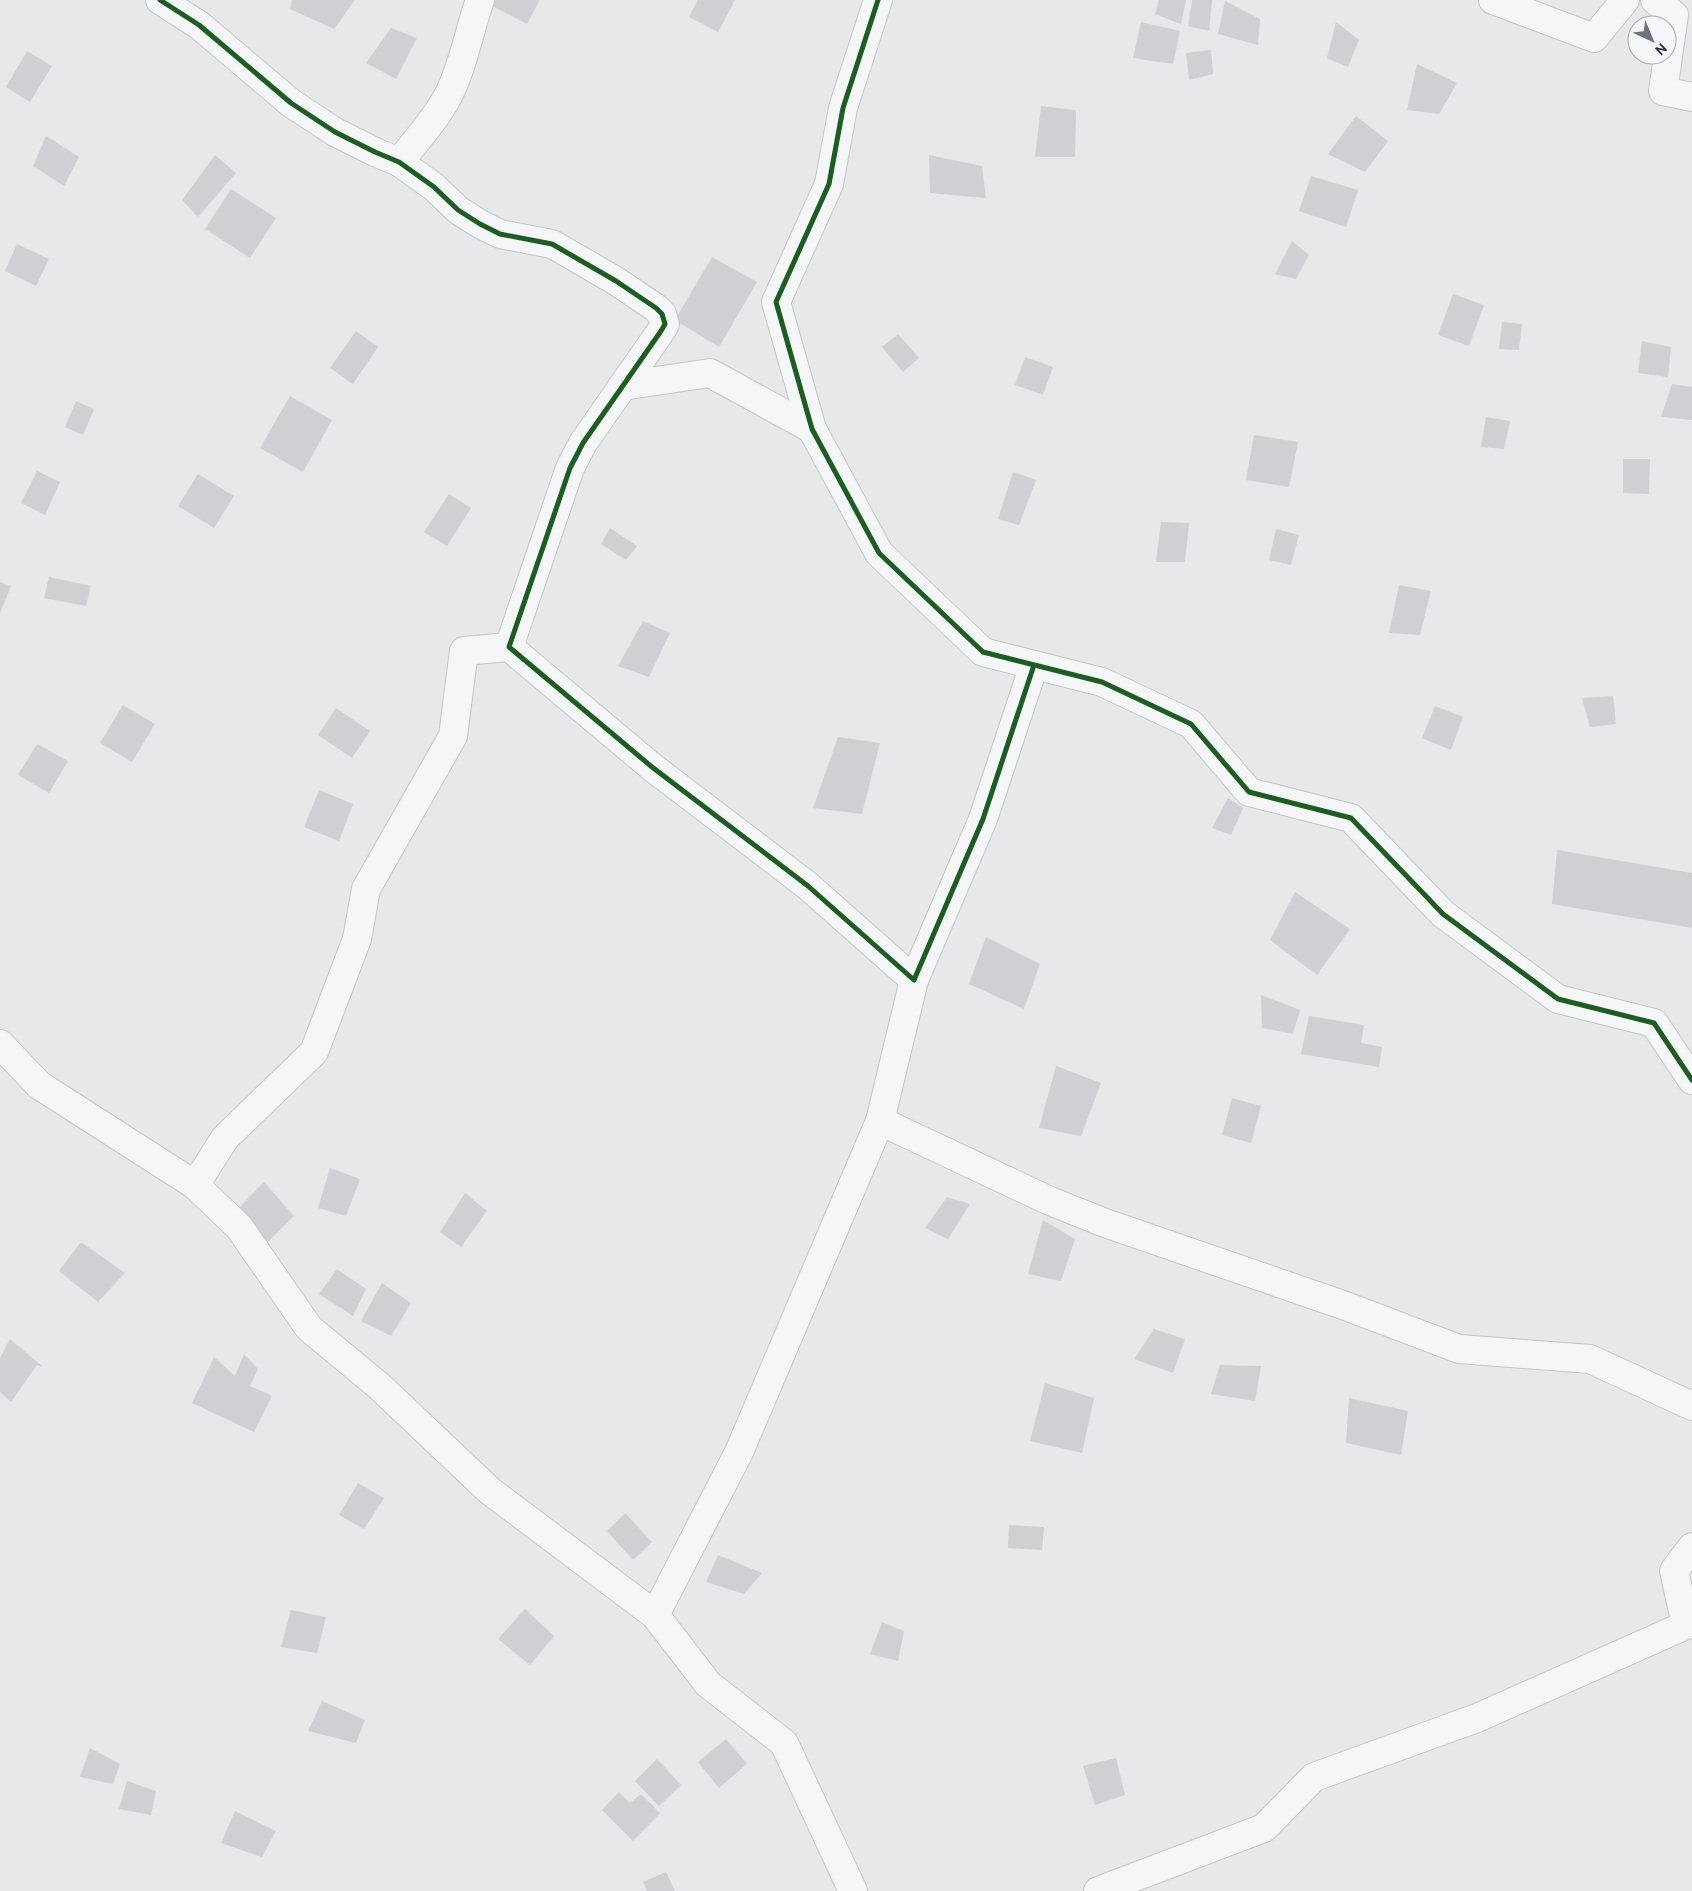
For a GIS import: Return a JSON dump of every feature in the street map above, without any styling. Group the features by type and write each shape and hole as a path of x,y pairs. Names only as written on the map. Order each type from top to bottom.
{"street":[{"path":"160,0 199,25 291,103 335,132 399,162 434,187 458,210 480,224 500,234 552,244 616,281 662,314 665,324 582,443 570,468 508,647"},
{"path":"399,162 448,96 461,62 480,0"},
{"path":"878,0 843,108 829,184 776,302 812,429 879,553 983,652 1102,682 1191,724 1249,792 1351,818 1443,914 1558,999 1654,1023 1692,1080"},
{"path":"1492,0 1594,38 1625,0"},
{"path":"1655,0 1674,15 1662,91 1692,97"},
{"path":"622,386 710,373 812,429"},
{"path":"194,1185 225,1138 314,1052 356,939 366,889 453,736 464,651 508,647 652,767 808,886 914,980"},
{"path":"655,1615 739,1452 880,1121 914,980 983,819 1034,665"},
{"path":"0,1044 39,1084 194,1185 239,1227 309,1328 379,1386 490,1491 655,1615 708,1684 784,1743 853,1891"},
{"path":"880,1121 1050,1202 1105,1223 1334,1302 1459,1349 1590,1359 1692,1406"},
{"path":"1098,1891 1264,1828 1314,1777 1477,1718 1686,1625 1674,1572 1692,1547"}],"building":[{"path":"292,0 355,0 334,29 290,9"},
{"path":"495,0 540,0 527,24 492,6"},
{"path":"698,0 735,0 718,32 689,17"},
{"path":"1159,0 1186,0 1181,24 1155,14"},
{"path":"1192,0 1212,0 1209,31 1188,26"},
{"path":"1225,1 1260,19 1258,45 1218,34"},
{"path":"1141,22 1180,31 1173,64 1133,58"},
{"path":"1336,22 1359,40 1348,67 1327,58"},
{"path":"391,28 417,38 396,79 366,63"},
{"path":"1211,50 1213,74 1189,80 1186,53"},
{"path":"27,51 52,66 30,102 6,87"},
{"path":"1417,64 1457,83 1439,114 1407,110"},
{"path":"1041,106 1076,110 1075,157 1035,157"},
{"path":"1356,116 1388,141 1365,172 1328,154"},
{"path":"46,136 79,157 64,186 33,166"},
{"path":"215,155 236,173 198,217 182,200"},
{"path":"929,155 982,166 986,198 930,193"},
{"path":"1311,176 1358,190 1346,227 1299,211"},
{"path":"231,189 276,218 250,258 205,229"},
{"path":"1292,241 1309,255 1296,279 1275,274"},
{"path":"17,244 49,259 36,286 5,271"},
{"path":"712,257 757,282 719,347 675,320"},
{"path":"1453,294 1484,305 1469,346 1438,335"},
{"path":"1502,322 1522,324 1519,350 1499,349"},
{"path":"356,331 378,347 353,384 330,368"},
{"path":"898,334 919,358 903,372 882,347"},
{"path":"1642,341 1671,347 1668,377 1638,373"},
{"path":"1025,357 1053,367 1043,395 1015,385"},
{"path":"1672,384 1692,387 1692,420 1661,417"},
{"path":"290,396 332,420 303,472 260,448"},
{"path":"76,401 94,409 83,435 65,427"},
{"path":"1486,417 1510,421 1504,449 1481,447"},
{"path":"1254,435 1298,442 1289,487 1246,480"},
{"path":"1623,459 1650,459 1649,494 1623,493"},
{"path":"37,471 60,482 45,515 21,503"},
{"path":"1013,472 1036,480 1019,525 998,519"},
{"path":"198,474 234,496 214,528 178,506"},
{"path":"449,494 471,508 447,546 424,532"},
{"path":"1161,522 1189,523 1185,562 1156,562"},
{"path":"610,528 637,546 626,560 601,544"},
{"path":"1276,529 1299,535 1291,565 1269,560"},
{"path":"49,577 91,586 86,606 44,598"},
{"path":"0,582 11,586 0,613"},
{"path":"1399,585 1431,591 1420,635 1389,633"},
{"path":"643,621 670,633 649,677 618,666"},
{"path":"1613,696 1616,724 1590,727 1582,698"},
{"path":"123,705 155,724 132,762 100,743"},
{"path":"1435,706 1463,717 1451,750 1422,738"},
{"path":"336,708 370,731 352,758 318,735"},
{"path":"838,737 880,743 862,814 813,808"},
{"path":"37,744 68,761 49,793 18,775"},
{"path":"319,790 353,804 339,841 304,827"},
{"path":"1228,798 1243,808 1231,835 1212,828"},
{"path":"1557,850 1692,873 1692,928 1552,904"},
{"path":"1295,892 1350,929 1317,975 1270,940"},
{"path":"986,937 1040,964 1024,1009 969,984"},
{"path":"1261,995 1300,1010 1293,1034 1262,1028"},
{"path":"1309,1016 1364,1025 1361,1043 1382,1047 1379,1067 1301,1054"},
{"path":"1056,1066 1101,1083 1081,1136 1039,1128"},
{"path":"1232,1098 1261,1106 1251,1143 1222,1135"},
{"path":"330,1168 360,1179 346,1216 318,1208"},
{"path":"264,1182 294,1216 267,1243 237,1210"},
{"path":"465,1193 487,1211 461,1247 440,1232"},
{"path":"947,1197 970,1204 948,1239 925,1228"},
{"path":"1043,1220 1075,1239 1061,1281 1028,1274"},
{"path":"81,1242 125,1273 98,1302 59,1271"},
{"path":"337,1269 366,1289 353,1316 319,1294"},
{"path":"382,1283 411,1303 391,1336 361,1321"},
{"path":"1154,1329 1185,1339 1173,1373 1134,1359"},
{"path":"10,1339 43,1367 37,1365 11,1402 0,1392 0,1358"},
{"path":"244,1354 258,1369 250,1386 272,1396 254,1432 192,1403 214,1357 235,1376"},
{"path":"1220,1365 1261,1366 1255,1401 1211,1394"},
{"path":"1045,1383 1094,1398 1082,1453 1030,1441"},
{"path":"1349,1398 1408,1411 1401,1455 1346,1443"},
{"path":"358,1483 384,1498 364,1529 339,1515"},
{"path":"625,1513 652,1542 633,1560 607,1531"},
{"path":"1009,1525 1044,1527 1042,1550 1008,1548"},
{"path":"718,1555 762,1573 744,1594 706,1582"},
{"path":"525,1609 554,1636 530,1665 498,1639"},
{"path":"291,1610 326,1617 317,1653 281,1647"},
{"path":"882,1622 904,1631 898,1661 870,1654"},
{"path":"322,1701 365,1720 356,1743 308,1731"},
{"path":"726,1739 747,1764 719,1788 698,1762"},
{"path":"90,1748 120,1764 113,1784 80,1777"},
{"path":"1116,1758 1125,1795 1095,1805 1083,1766"},
{"path":"657,1759 681,1785 659,1806 635,1781"},
{"path":"127,1781 156,1791 151,1815 119,1809"},
{"path":"619,1792 630,1803 641,1794 660,1813 633,1841 602,1810"},
{"path":"235,1811 276,1831 262,1857 221,1843"},
{"path":"666,1872 675,1891 647,1891 643,1882"}],"cycle path":[{"path":"160,0 199,25 291,103 335,132 399,162 434,187 458,210 480,224 500,234 552,244 616,281 662,314 665,324 661,331 583,443 570,468 509,647 652,767 808,886 914,980 983,819 1034,665"},
{"path":"878,0 843,108 829,184 776,302 812,429 879,553 983,652 1102,682 1191,724 1249,792 1351,818 1443,914 1558,999 1654,1023 1692,1080"}]}
